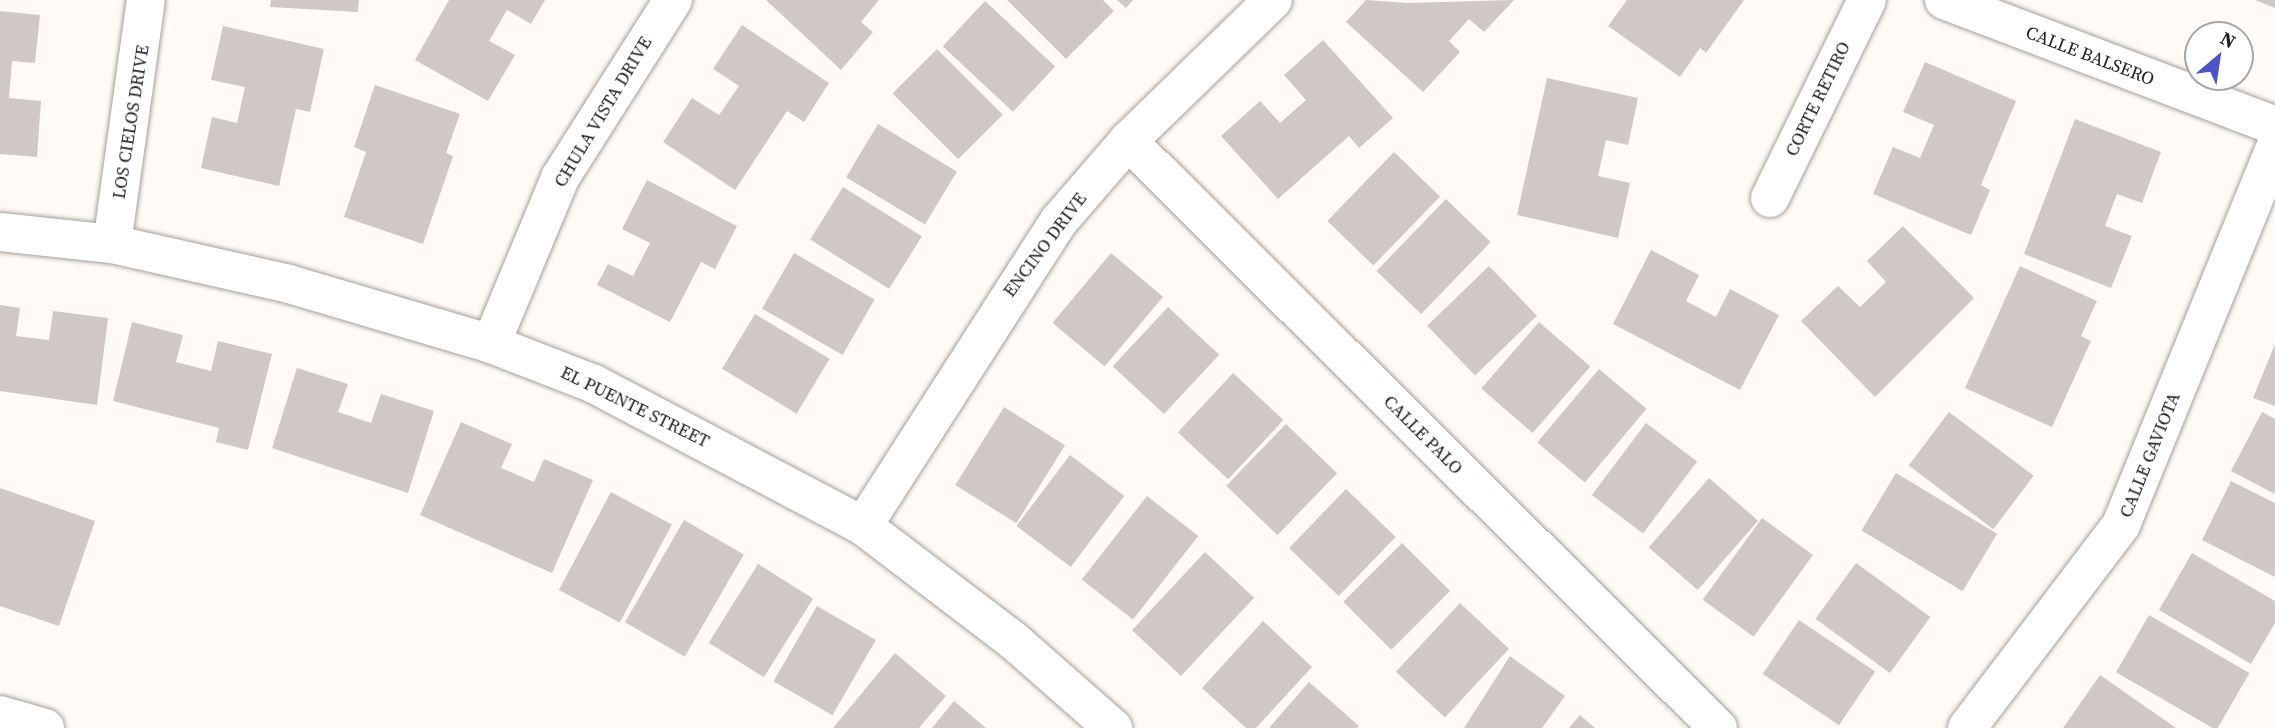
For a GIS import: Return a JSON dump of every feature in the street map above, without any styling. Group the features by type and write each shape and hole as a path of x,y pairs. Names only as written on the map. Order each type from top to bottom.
{"street":[{"name":"LOS CIELOS DRIVE","path":"112,244 146,0"},
{"name":"CHULA VISTA DRIVE","path":"491,344 560,178 673,0"},
{"name":"ENCINO DRIVE","path":"863,526 1005,298 1128,141 1273,0"},
{"name":"CORTE RETIRO","path":"1770,198 1867,0"},
{"name":"CALLE BALSERO","path":"1944,0 2275,126"},
{"name":"CALLE PALO","path":"1128,141 1718,728"},
{"name":"CALLE GAVIOTA","path":"1967,728 2121,525 2275,148"},
{"name":"EL PUENTE STREET","path":"0,232 112,244 289,284 491,344 594,384 863,526 1014,641 1113,728"},
{"path":"0,716 45,728"}],"building":[{"path":"271,0 359,0 358,12 270,7"},
{"path":"449,0 545,0 531,24 507,10 489,41 515,55 488,101 415,60"},
{"path":"766,0 879,0 861,22 873,32 841,70"},
{"path":"1007,0 1103,0 1114,11 1066,59"},
{"path":"1117,0 1133,0 1126,8"},
{"path":"1366,0 1407,3 1514,0 1484,32 1469,19 1449,41 1460,52 1423,92 1346,22"},
{"path":"1627,0 1744,0 1706,53 1700,48 1680,77 1608,26"},
{"path":"2255,0 2275,0 2275,8"},
{"path":"985,1 1055,66 1013,112 943,46"},
{"path":"0,11 40,15 35,63 12,61 9,98 41,101 37,157 0,154"},
{"path":"742,25 829,83 804,122 787,111 735,190 663,142 692,98 719,115 739,86 713,69"},
{"path":"223,26 324,49 310,112 296,109 279,186 201,168 212,117 237,123 245,87 211,80"},
{"path":"1323,40 1393,118 1359,148 1349,136 1278,199 1221,136 1260,101 1280,123 1306,100 1284,75"},
{"path":"937,49 1003,115 958,159 892,94"},
{"path":"1925,62 2016,101 1981,185 1990,190 1971,235 1873,194 1893,147 1920,158 1934,125 1903,112"},
{"path":"1547,78 1638,98 1628,145 1606,140 1598,176 1630,183 1618,238 1517,215"},
{"path":"375,85 460,114 446,153 453,156 423,244 344,217 366,152 354,147"},
{"path":"2075,119 2161,152 2142,203 2117,194 2105,226 2132,236 2111,288 2024,254"},
{"path":"878,124 957,171 925,225 846,177"},
{"path":"1394,152 1440,196 1373,266 1327,221"},
{"path":"647,180 737,226 715,269 701,262 670,322 597,285 608,264 633,276 650,243 622,229"},
{"path":"843,187 922,236 889,289 810,240"},
{"path":"1446,199 1491,242 1421,314 1377,271"},
{"path":"1903,226 1974,298 1875,397 1801,321 1838,286 1860,307 1886,282 1867,261"},
{"path":"1651,250 1699,275 1686,301 1716,317 1730,289 1779,315 1740,390 1613,324"},
{"path":"794,253 875,300 843,355 762,308"},
{"path":"1111,253 1163,297 1105,366 1053,323"},
{"path":"1489,266 1537,316 1475,375 1427,326"},
{"path":"2020,266 2097,301 2081,336 2091,341 2052,427 1965,388"},
{"path":"0,305 20,308 16,336 49,340 53,311 108,318 97,405 0,391"},
{"path":"1168,307 1219,355 1164,414 1113,366"},
{"path":"755,314 830,359 797,414 722,369"},
{"path":"132,322 183,335 176,362 211,371 218,341 272,354 248,450 216,442 219,428 113,401"},
{"path":"1539,322 1590,367 1533,433 1481,388"},
{"path":"2275,344 2275,406 2253,398"},
{"path":"297,368 348,384 338,412 371,423 381,394 434,411 408,493 272,448"},
{"path":"1599,369 1646,409 1585,482 1537,443"},
{"path":"1233,373 1283,420 1228,479 1178,432"},
{"path":"1004,407 1065,445 1016,523 955,485"},
{"path":"1949,412 2034,476 1993,529 1909,466"},
{"path":"2262,412 2275,419 2275,494 2231,471"},
{"path":"461,422 512,444 501,468 534,482 544,459 593,480 552,573 420,515"},
{"path":"1646,423 1697,462 1643,533 1592,495"},
{"path":"1286,424 1337,473 1277,535 1226,486"},
{"path":"1070,455 1124,496 1071,567 1016,526"},
{"path":"1896,473 1997,534 1963,591 1861,530"},
{"path":"1709,478 1758,521 1698,590 1649,547"},
{"path":"2231,481 2275,503 2275,577 2202,540"},
{"path":"0,488 95,521 59,626 0,606"},
{"path":"1346,489 1396,537 1339,596 1289,548"},
{"path":"611,492 672,524 620,622 559,590"},
{"path":"1147,496 1198,536 1133,620 1082,580"},
{"path":"1762,518 1813,555 1754,637 1703,600"},
{"path":"684,520 744,554 685,657 625,622"},
{"path":"1402,543 1450,591 1391,650 1343,602"},
{"path":"1205,552 1254,598 1181,676 1132,630"},
{"path":"2192,553 2275,601 2275,623 2251,664 2159,610"},
{"path":"1856,563 1930,617 1890,673 1815,619"},
{"path":"758,564 813,598 764,677 709,643"},
{"path":"1460,603 1509,649 1445,717 1396,672"},
{"path":"817,606 876,640 832,715 774,681"},
{"path":"2149,615 2249,673 2218,728 2213,728 2116,672"},
{"path":"1799,620 1875,671 1839,725 1763,674"},
{"path":"1263,621 1312,667 1256,728 1246,728 1202,688"},
{"path":"895,653 946,696 919,728 833,728"},
{"path":"1510,656 1565,696 1542,728 1464,728"},
{"path":"2100,675 2176,728 2063,728"},
{"path":"1309,682 1359,726 1269,728"},
{"path":"954,701 986,728 932,728"},
{"path":"1580,715 1595,728 1569,728"}]}
